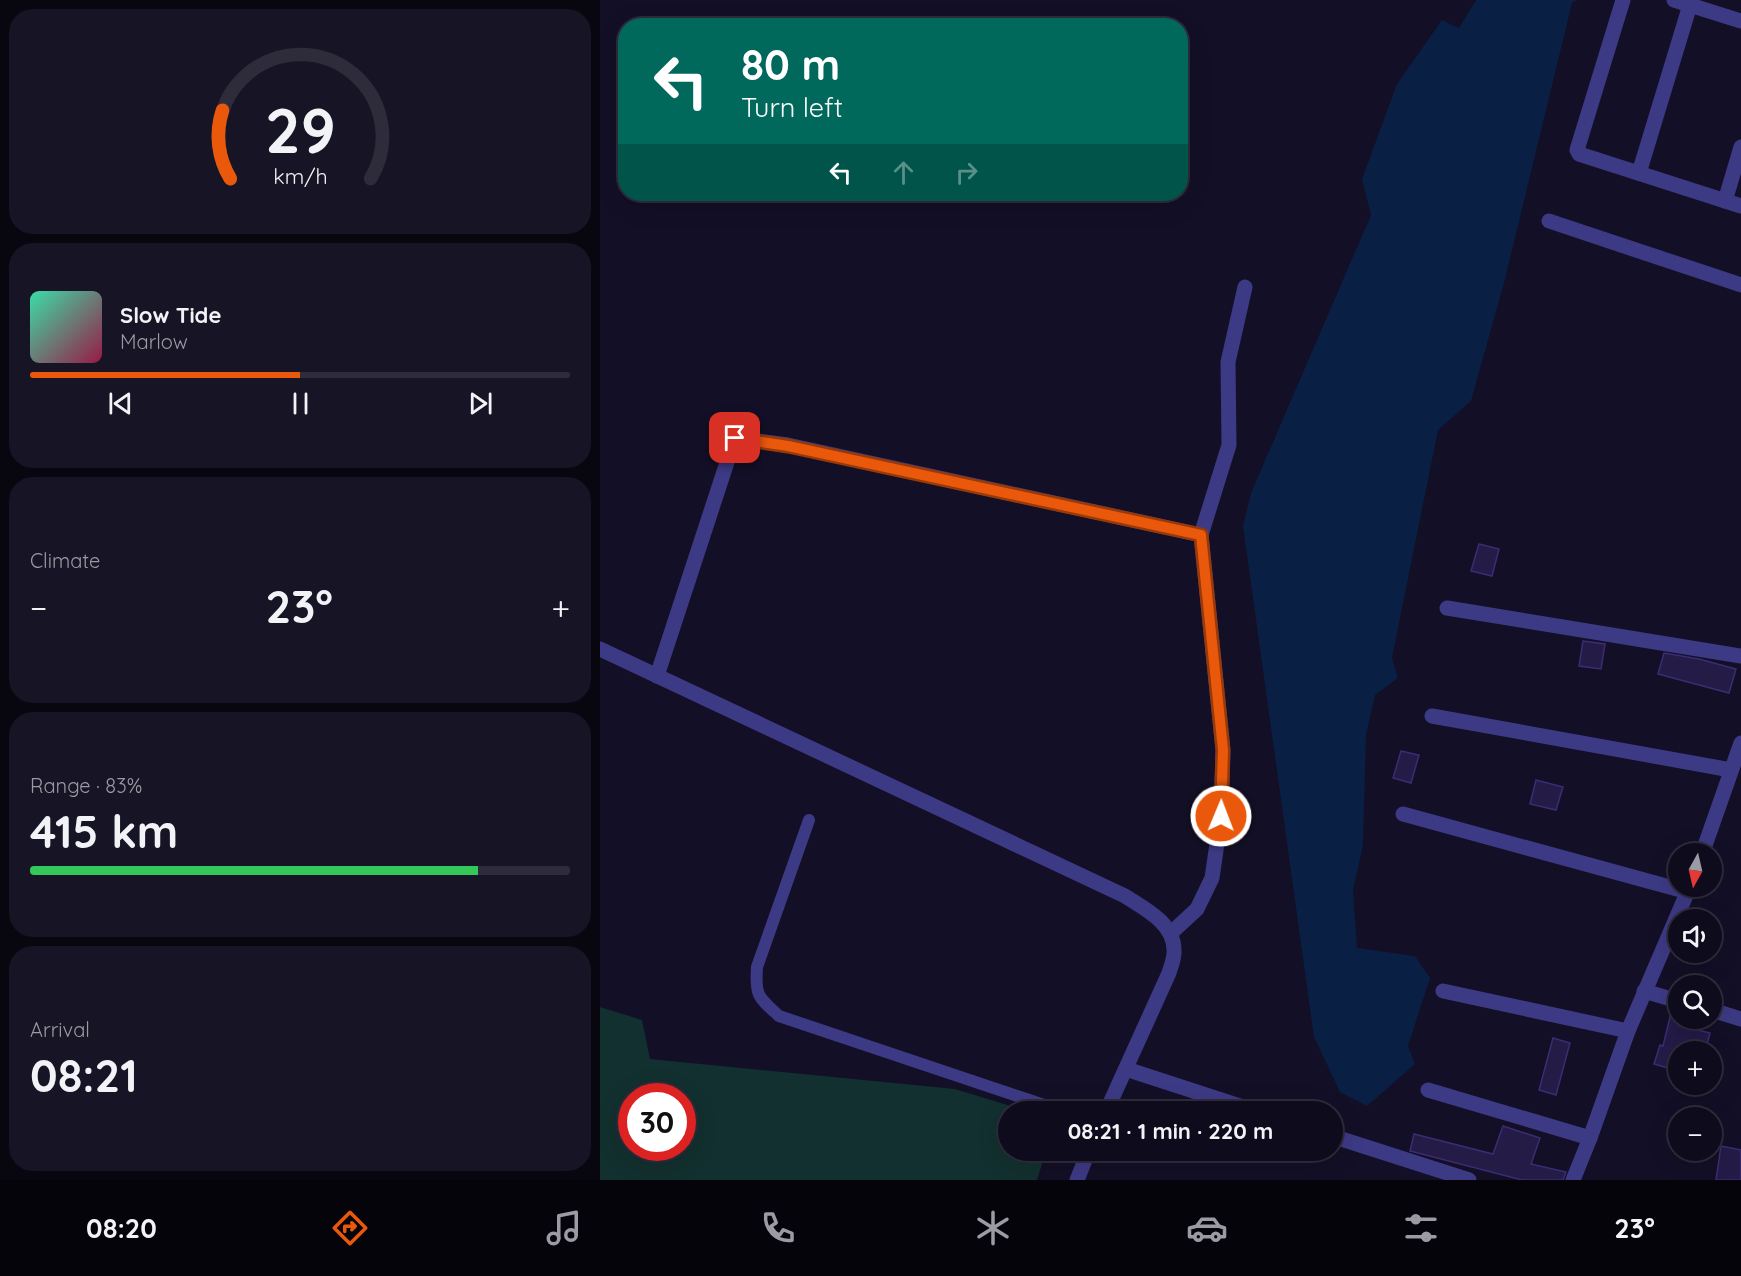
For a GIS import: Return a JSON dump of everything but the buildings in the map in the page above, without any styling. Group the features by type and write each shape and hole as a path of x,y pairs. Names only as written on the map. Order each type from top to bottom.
{"street":[{"path":"1623,0 1577,150 1583,156 1741,206"},
{"path":"1674,0 1741,21"},
{"path":"1639,173 1690,5"},
{"path":"1725,201 1741,147"},
{"path":"1549,221 1741,285"},
{"path":"1171,933 1197,909 1212,878 1221,816 1223,750 1201,535 1229,445 1228,362 1245,287"},
{"path":"657,676 735,438 776,443 1201,535"},
{"path":"1447,608 1741,656"},
{"path":"600,649 1125,896 1154,914 1171,933 1175,950 1169,973 1111,1101"},
{"path":"1431,716 1731,770"},
{"path":"1705,843 1741,744"},
{"path":"1403,814 1668,883"},
{"path":"1573,1180 1628,1031 1685,897"},
{"path":"1644,991 1668,998"},
{"path":"1443,992 1628,1031"},
{"path":"1722,1013 1741,1018"},
{"path":"1126,1069 1224,1101"},
{"path":"1428,1090 1590,1138"},
{"path":"1343,1140 1469,1180"},
{"path":"1077,1180 1085,1161"}],"lane":[{"path":"809,820 757,967 756,990 764,1002 779,1016 1032,1101"}],"green space":[{"path":"600,1007 642,1020 650,1059 955,1089 998,1102 998,1161 1043,1161 1037,1180 600,1180"}],"water":[{"path":"1476,0 1577,0 1572,3 1504,283 1471,401 1438,430 1392,658 1398,678 1375,695 1366,735 1363,845 1353,890 1357,948 1415,956 1430,978 1408,1046 1415,1064 1367,1106 1340,1092 1314,1037 1243,526 1251,493 1371,215 1362,179 1397,84 1442,20 1459,28"}],"route":[{"path":"735,438 765,441 1201,535 1223,750 1221,816"}]}
